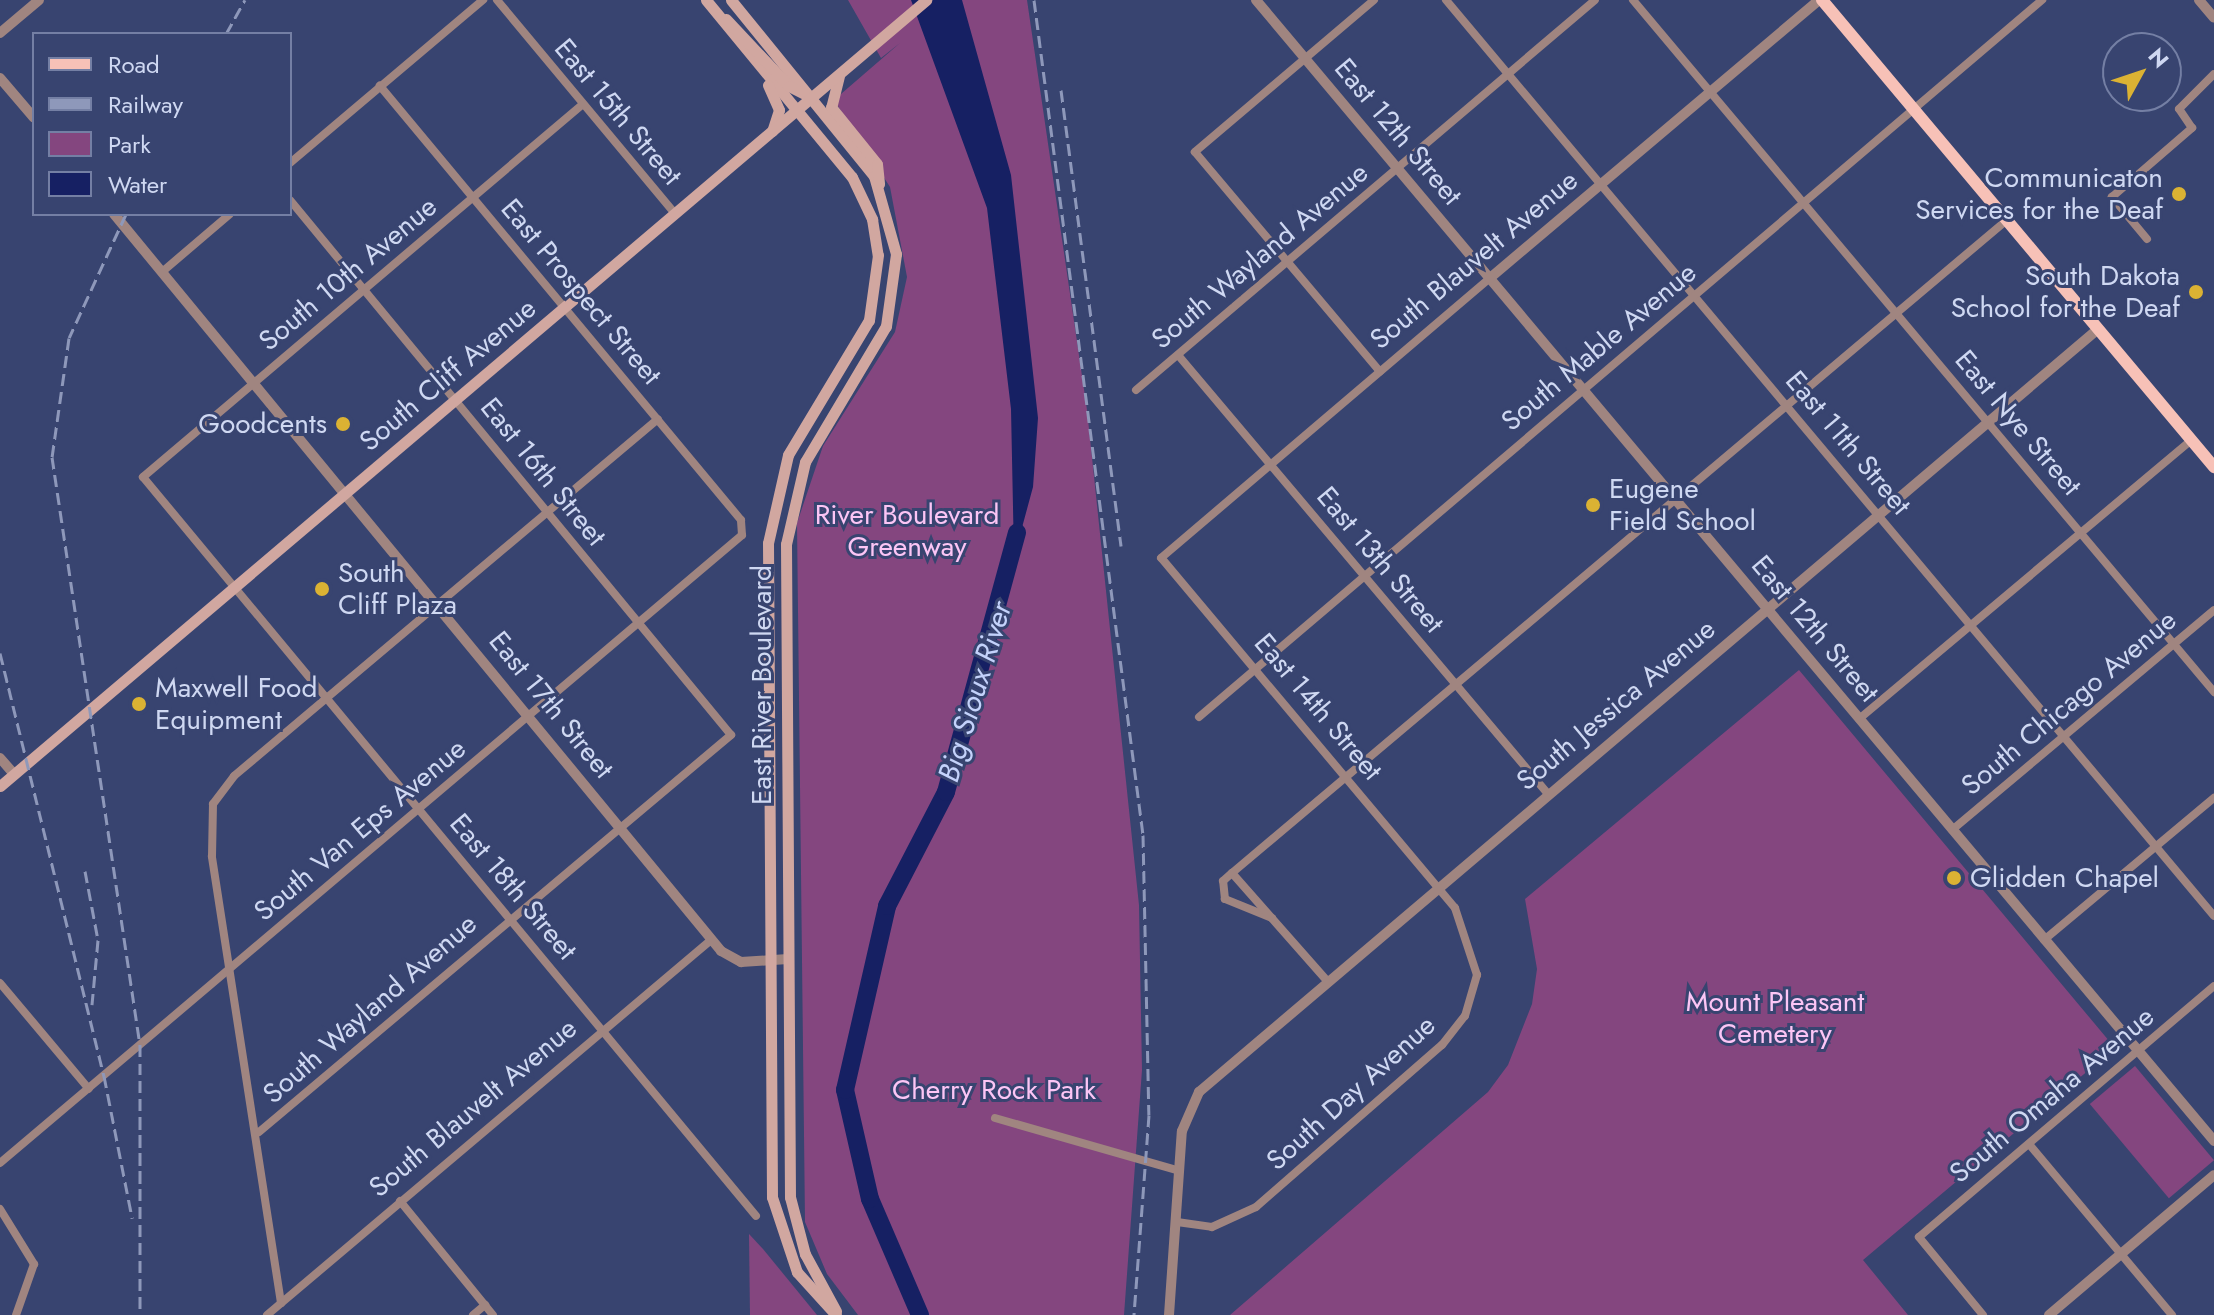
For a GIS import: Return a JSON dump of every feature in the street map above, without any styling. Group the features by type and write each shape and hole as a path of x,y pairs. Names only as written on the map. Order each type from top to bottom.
{"main road":[{"path":"706,0 798,110 821,119 889,212"},
{"path":"731,0 812,97"},
{"name":"South Cliff Avenue","path":"0,786 926,0"},
{"path":"1821,0 2214,467"},
{"path":"717,14 738,26 789,86 812,97"},
{"path":"717,14 778,100 772,131"},
{"path":"839,74 829,101 877,164 879,184"},
{"name":"East River Boulevard","path":"812,97 879,184 889,212 896,272 886,326 813,443 788,521 788,959 792,1211 837,1315"},
{"name":"East River Boulevard","path":"798,110 861,193 879,271 862,337 798,435 770,518 768,961 774,1212 797,1272 837,1315"}],"street":[{"path":"0,33 39,0"},
{"path":"292,161 483,0"},
{"name":"East 15th Street","path":"497,0 675,214"},
{"name":"East 12th Street","path":"1256,0 2214,1141"},
{"path":"1374,0 1195,152 1380,372"},
{"name":"East 11th Street","path":"1446,0 2214,916"},
{"name":"South Wayland Avenue","path":"1136,390 1595,0"},
{"name":"East Nye Street","path":"1633,0 2214,692"},
{"name":"South Blauvelt Avenue","path":"1161,558 1821,0"},
{"name":"South Mable Avenue","path":"1199,717 1253,667 2042,0"},
{"path":"2199,0 2214,18"},
{"path":"2147,239 2112,197 2192,128 2179,109 2214,74"},
{"path":"0,78 32,116"},
{"name":"East Prospect Street","path":"380,86 658,419 744,528"},
{"name":"South 10th Avenue","path":"143,477 583,104"},
{"name":"East 16th Street","path":"292,202 731,735"},
{"name":"East 17th Street","path":"116,216 711,940 734,960 788,959"},
{"path":"162,272 228,216"},
{"path":"1272,918 1225,899 1220,887 1232,873 1346,776 2007,220"},
{"name":"South Jessica Avenue","path":"1180,1171 1182,1131 1199,1092 2098,329"},
{"name":"East 13th Street","path":"1178,355 1548,794"},
{"path":"281,1303 259,1132 212,856 213,804 234,776 658,419"},
{"path":"1859,719 2192,440"},
{"name":"East 18th Street","path":"143,477 329,697 756,1216"},
{"name":"South Van Eps Avenue","path":"0,1163 639,624 744,528"},
{"name":"East 14th Street","path":"1161,558 1438,888"},
{"name":"South Chicago Avenue","path":"1952,830 2214,610"},
{"name":"South Wayland Avenue","path":"259,1132 731,735"},
{"path":"0,758 14,774"},
{"path":"2044,940 2214,798"},
{"path":"1232,873 1328,982"},
{"name":"South Day Avenue","path":"1177,1222 1212,1227 1240,1218 1454,1033 1474,993 1476,964 1469,933 1438,888"},
{"name":"South Blauvelt Avenue","path":"267,1315 711,940"},
{"path":"0,983 89,1089"},
{"name":"South Omaha Avenue","path":"1983,1315 1919,1237 2214,986"},
{"path":"995,1118 1180,1171 1169,1315"},
{"path":"2029,1144 2172,1315"},
{"path":"2049,1315 2214,1175"},
{"path":"400,1201 493,1315"},
{"path":"0,1209 34,1264 16,1315"},
{"path":"473,1315 485,1305"}],"green space":[{"path":"848,0 1027,0 1087,410 1139,905 1142,1070 1124,1315 858,1315 827,1274 805,1222 797,523 823,446 895,332 907,277 890,187 834,100 900,43 881,58","holes":["1001,605 978,693 957,756"]},
{"name":"Mount Pleasant Cemetery","path":"1799,670 2115,1048 1863,1260 1908,1315 1230,1315 1488,1092 1508,1065 1532,1004 1537,969 1525,899"},
{"path":"2135,1066 2214,1160 2169,1198 2090,1104"},
{"path":"749,1234 763,1249 817,1315 750,1315"}],"water":[{"path":"911,0 962,0 1011,175 1038,418 1033,487 1014,557 1011,409 987,208"}],"waterway":[{"name":"Big Sioux River","path":"920,1315 870,1199 845,1090 887,906 946,792 1017,533"}],"railway":[{"path":"227,32 245,0"},
{"path":"1034,0 1143,835 1149,1115 1134,1315"},
{"path":"1061,90 1121,546"},
{"path":"125,216 69,338 52,457 140,1045 140,1315"},
{"path":"0,653 104,1076 132,1218"},
{"path":"85,871 98,940 92,1005"}],"place":[{"name":"Communicaton Services for the Deaf","path":"2179,194"},
{"name":"South Dakota School for the Deaf","path":"2196,292"},
{"name":"Goodcents","path":"343,424"},
{"name":"Eugene Field School","path":"1593,505"},
{"name":"South Cliff Plaza","path":"322,589"},
{"name":"Maxwell Food Equipment","path":"139,704"},
{"name":"Glidden Chapel","path":"1954,878"}],"park label":[{"name":"River Boulevard Greenway","path":"907,531"},
{"name":"Cherry Rock Park","path":"994,1090"}]}
